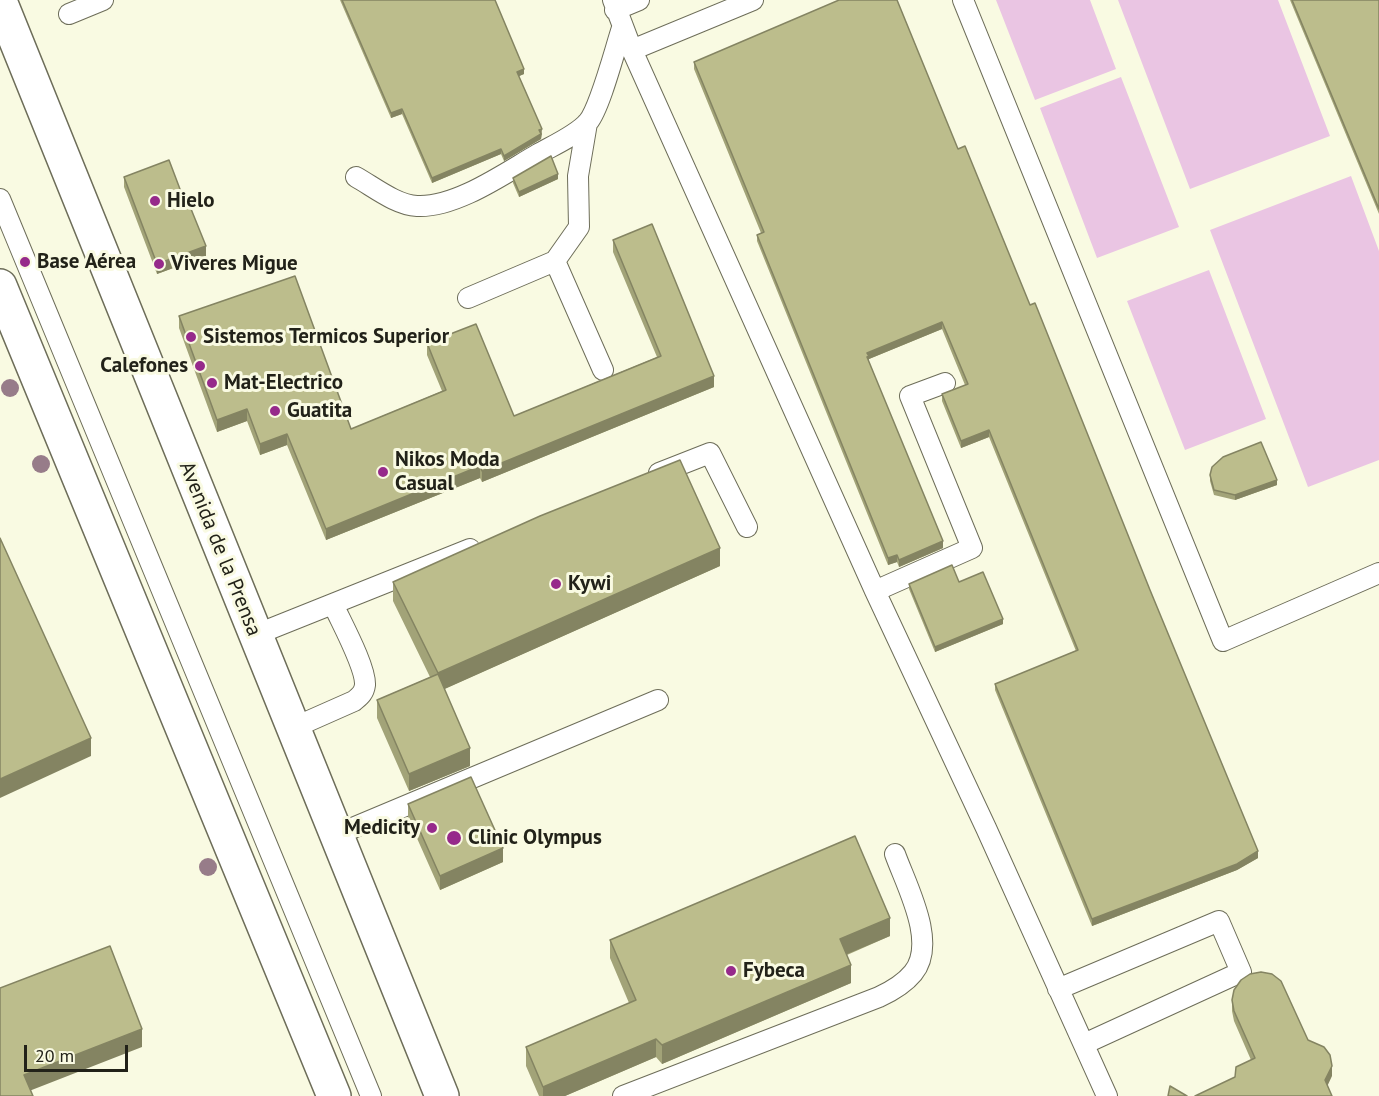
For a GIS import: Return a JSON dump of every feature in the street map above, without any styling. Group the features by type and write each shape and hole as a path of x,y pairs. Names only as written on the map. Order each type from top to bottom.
{"main road":[{"name":"Avenida de la Prensa","path":"0,1 442,1096"},
{"path":"0,286 10,337 334,1096"}],"lane":[{"path":"69,14 103,0"},
{"path":"613,9 639,0"},
{"path":"632,50 753,0"},
{"path":"963,0 1223,641 1379,573"},
{"path":"613,9 875,591 986,828 1107,1096"},
{"path":"468,298 555,261 579,227 578,176 587,123 596,107 613,9"},
{"path":"356,177 401,203 432,206 478,188 587,123"},
{"path":"0,199 371,1096"},
{"path":"555,261 603,370"},
{"path":"875,591 972,548 910,396 945,383"},
{"path":"643,480 710,453 747,527"},
{"path":"255,634 488,542"},
{"path":"292,728 354,701 362,695 365,688 362,669 333,604"},
{"path":"336,835 658,700"},
{"path":"623,1096 879,997 898,987 915,972 921,955 920,919 895,854"},
{"path":"1058,989 1219,921 1241,972 1084,1044"}],"shaded area":[{"path":"996,0 1090,0 1116,69 1035,100"},
{"path":"1118,0 1278,0 1330,136 1190,189"},
{"path":"1121,77 1179,227 1097,258 1040,108"},
{"path":"1351,176 1379,251 1379,460 1308,487 1210,230"},
{"path":"1209,270 1266,419 1185,450 1127,301"}],"building":[{"path":"342,0 495,0 524,69 517,72 542,129 539,130 541,134 504,156 501,149 432,178 402,109 391,113"},
{"path":"839,0 897,0 958,149 965,146 1030,305 1035,303 1258,851 1237,864 1092,919 995,684 1078,650 989,430 961,441 942,394 968,384 942,322 867,353 943,541 899,560 897,555 888,558 757,235 764,232 694,62"},
{"path":"1292,0 1379,0 1379,209"},
{"path":"551,156 558,174 519,192 513,178"},
{"path":"169,160 186,205 189,204 206,246 157,264 124,177"},
{"path":"652,224 714,376 482,471 480,466 326,529 287,434 260,444 247,409 217,420 179,316 295,276 351,429 446,390 427,343 476,324 514,416 661,356 613,240"},
{"path":"1261,442 1277,480 1235,495 1214,490 1210,475 1212,467 1223,457"},
{"name":"Kywi","path":"680,460 720,548 438,673 393,582 540,516"},
{"path":"0,538 91,738 0,779"},
{"path":"952,565 959,582 983,572 1003,619 935,647 909,584"},
{"name":"Clinic Olympus","path":"438,674 470,748 409,774 377,700"},
{"name":"Clinic Olympus","path":"471,777 503,848 440,876 408,804"},
{"name":"Fybeca","path":"855,836 890,918 840,939 851,965 662,1045 656,1039 543,1087 526,1047 636,1000 610,940"},
{"path":"110,946 142,1029 24,1075 33,1096 0,1096 0,988"},
{"path":"1261,972 1272,974 1281,981 1308,1040 1324,1047 1330,1055 1332,1066 1325,1080 1332,1096 1195,1096 1235,1077 1236,1067 1255,1058 1234,1011 1232,1000 1234,990 1241,980 1250,974"},
{"path":"1170,1086 1187,1096 1168,1096"}],"place":[{"name":"Hielo","path":"155,201"},
{"name":"Base Aérea","path":"25,262"},
{"name":"Viveres Migue","path":"159,264"},
{"name":"Sistemos Termicos Superior","path":"191,337"},
{"name":"Calefones","path":"200,366"},
{"name":"Mat-Electrico","path":"212,383"},
{"name":"Guatita","path":"275,411"},
{"name":"Nikos Moda Casual","path":"383,472"},
{"name":"Kywi","path":"556,584"},
{"name":"Medicity","path":"432,828"},
{"name":"Clinic Olympus","path":"454,838"},
{"name":"Fybeca","path":"731,971"}]}
